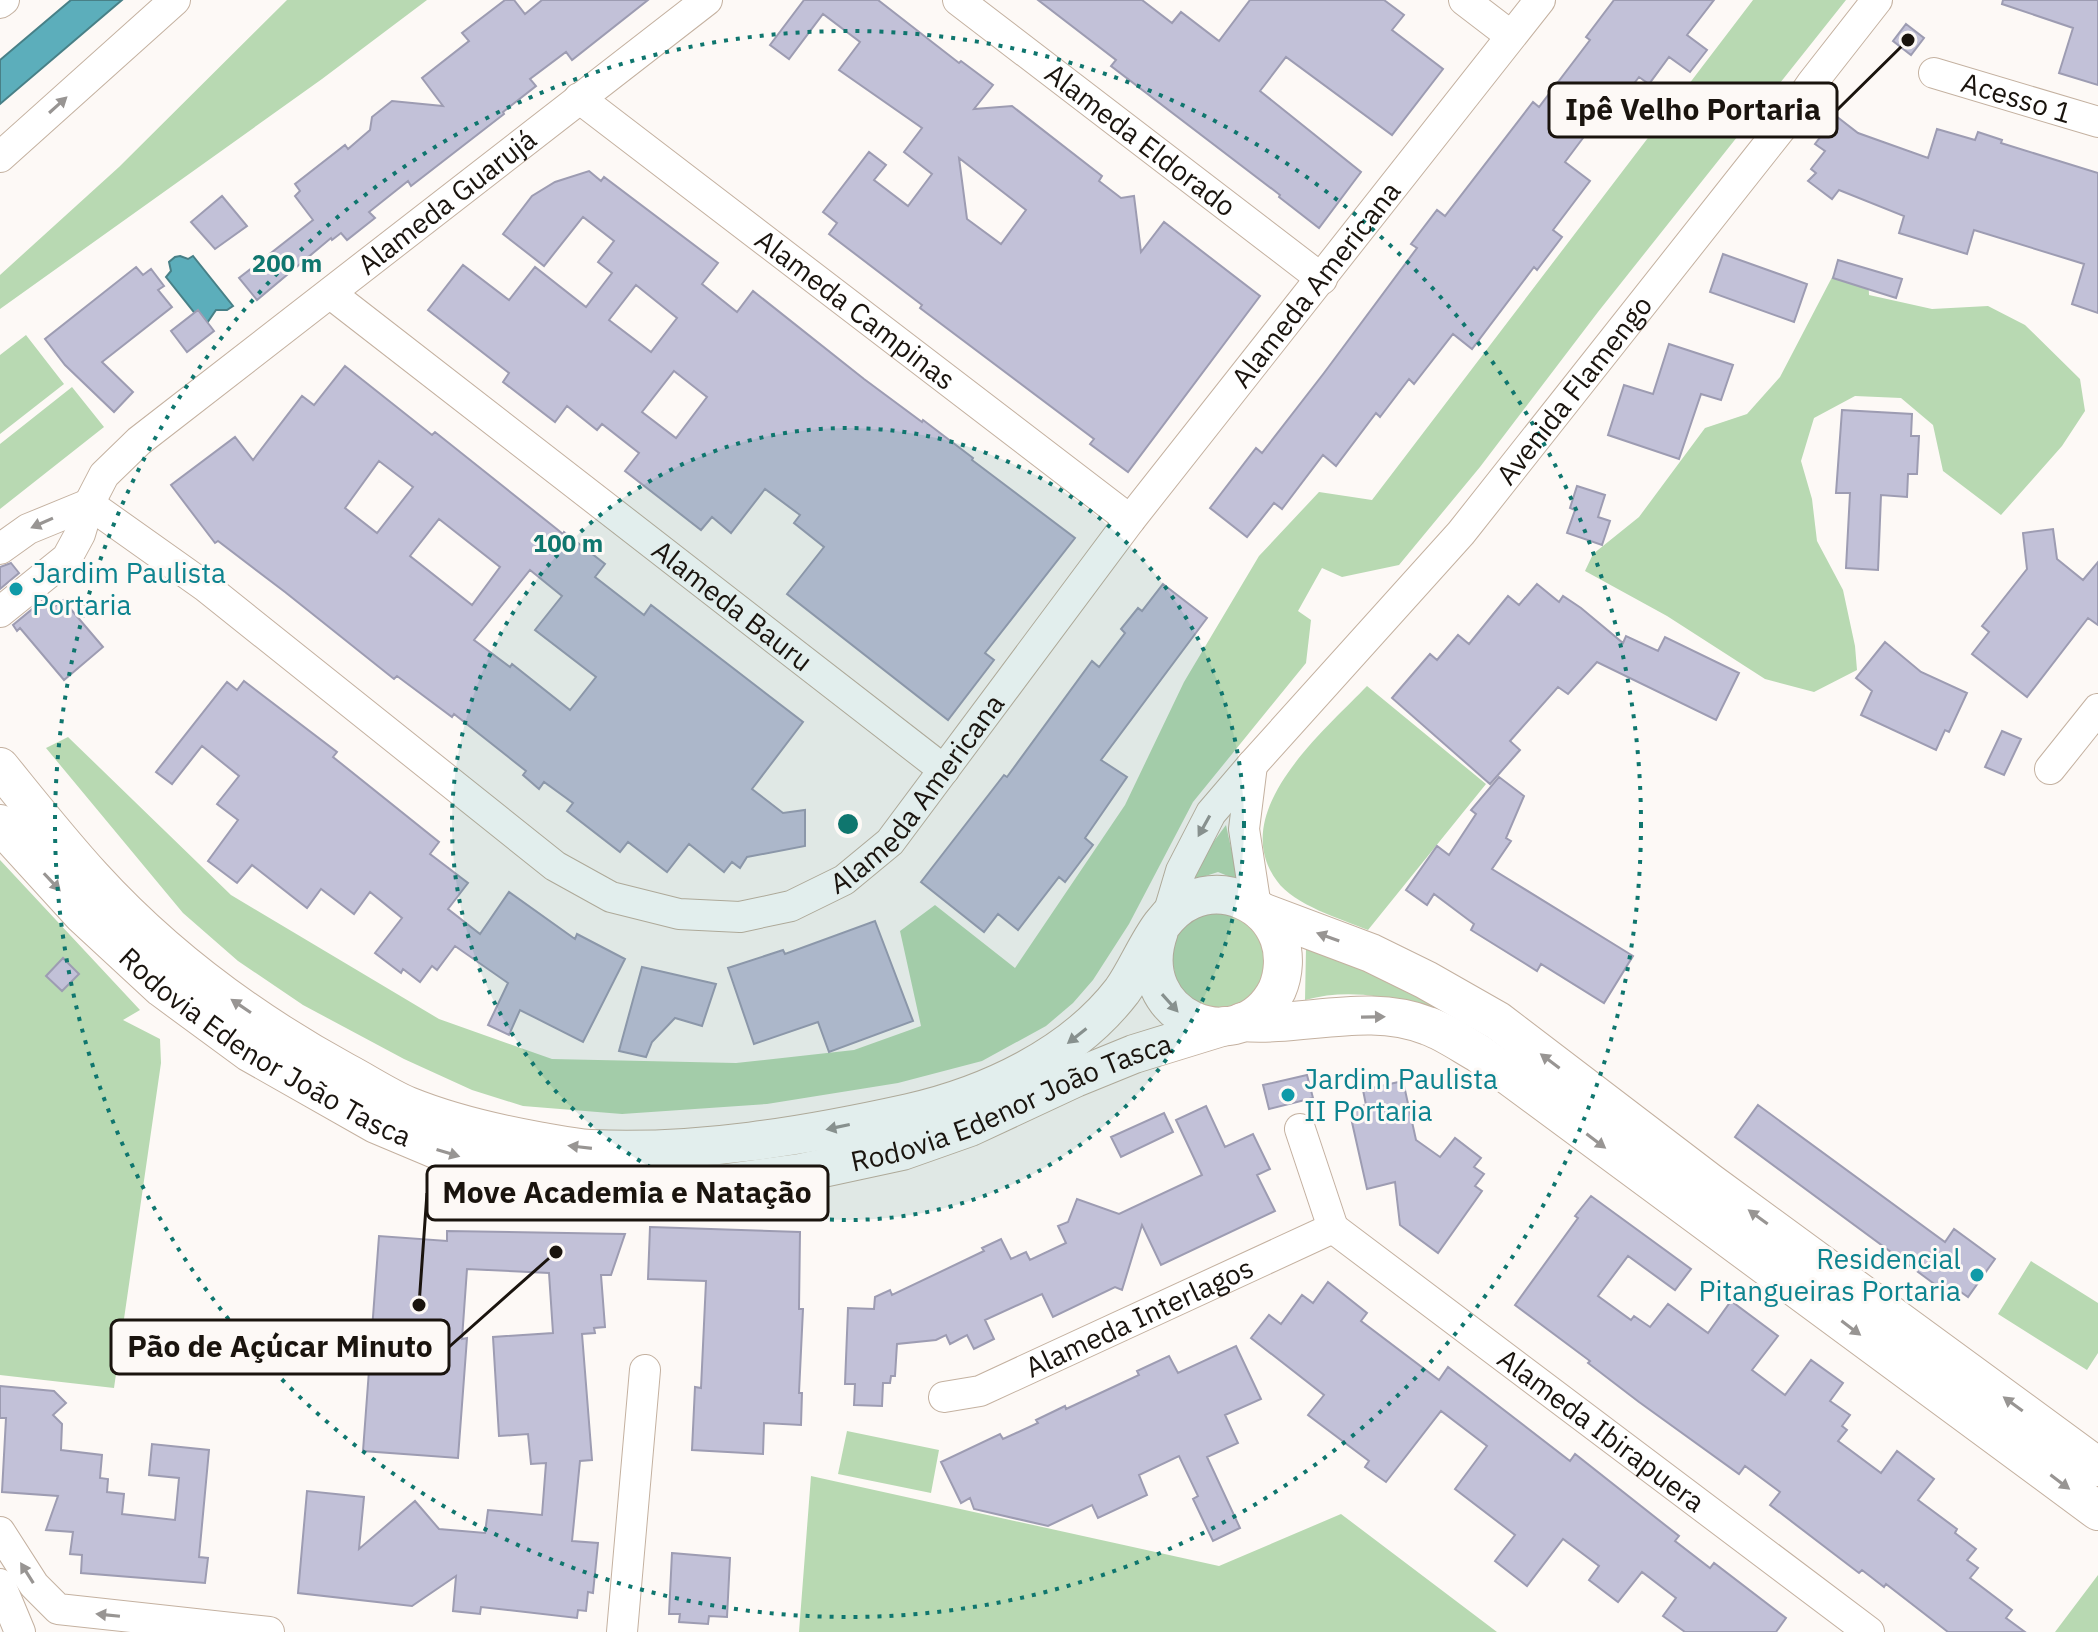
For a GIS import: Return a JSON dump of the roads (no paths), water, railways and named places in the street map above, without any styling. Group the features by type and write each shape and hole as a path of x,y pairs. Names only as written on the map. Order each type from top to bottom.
{"main road":[{"name":"Rodovia Edenor João Tasca","path":"0,767 92,877 145,930 201,979 306,1050 405,1105 489,1133 588,1149 699,1147 812,1133 915,1112 966,1095 1017,1075 1064,1047 1089,1027 1122,990 1163,925"},
{"name":"Rodovia Edenor João Tasca","path":"0,824 82,914 162,988 249,1052 333,1102 390,1130 445,1153 543,1177 653,1185 727,1183 800,1173 902,1151 970,1127 1134,1054 1234,1024 1390,1016 1429,1026 1478,1053 2098,1511"},
{"path":"1259,910 1280,940 1282,973 1268,1003 1256,1014 1234,1024 1195,1022 1170,1005 1154,977 1152,962 1163,925 1191,900 1206,896 1236,897 1259,910 1371,953 1426,980 1498,1021 1709,1182 2098,1467"}],"street":[{"path":"0,157 175,0"},
{"name":"Alameda Guarujá","path":"0,612 67,558 104,475 120,458 707,0"},
{"name":"Alameda Eldorado","path":"958,0 1322,279"},
{"path":"1464,0 1511,36"},
{"name":"Alameda Americana","path":"89,504 206,587 555,866 611,897 679,914 740,917 791,906 844,880 890,842 1130,520 1540,0"},
{"name":"Avenida Flamengo","path":"1163,925 1181,871 1211,813 1461,533 1782,127 1877,0"},
{"name":"Acesso 1","path":"1934,73 2098,122"},
{"name":"Alameda Campinas","path":"579,98 1130,520"},
{"name":"Alameda Bauru","path":"331,294 944,770"},
{"path":"0,549 28,529 89,504"},
{"path":"2050,769 2098,709"},
{"path":"1252,765 1244,829 1259,910"},
{"path":"1300,1129 1333,1228"},
{"name":"Alameda Interlagos","path":"944,1397 980,1391 1333,1228"},
{"name":"Alameda Ibirapuera","path":"1333,1228 1869,1632"},
{"path":"622,1632 645,1370"},
{"path":"0,1532 34,1585 58,1609 269,1632"},
{"path":"0,1584 20,1632 42,1625 58,1609"}],"water":[{"path":"71,0 122,0 0,104 0,60"},
{"path":"180,256 188,259 193,256 233,306 227,310 216,310 205,326 166,277 171,271 169,262"}],"place":[{"name":"Ipê Velho Portaria","path":"1908,40"},
{"name":"Jardim Paulista Portaria","path":"16,589"},
{"name":"Jardim Paulista II Portaria","path":"1288,1095"},
{"name":"Pão de Açúcar Minuto","path":"556,1252"},
{"name":"Residencial Pitangueiras Portaria","path":"1977,1275"},
{"name":"Move Academia e Natação","path":"419,1305"}]}
